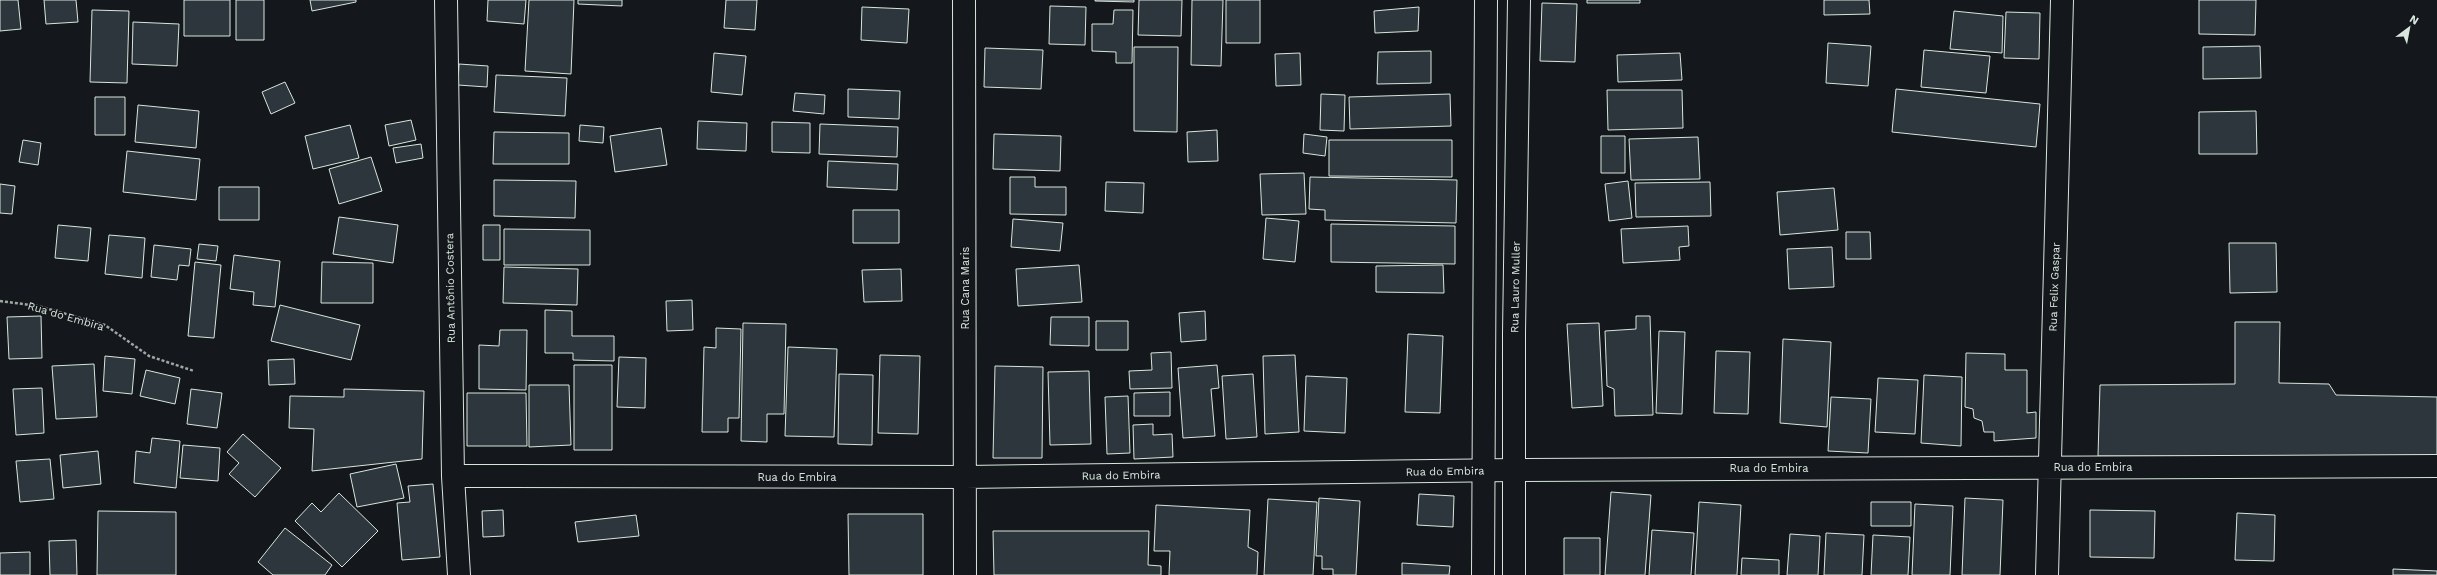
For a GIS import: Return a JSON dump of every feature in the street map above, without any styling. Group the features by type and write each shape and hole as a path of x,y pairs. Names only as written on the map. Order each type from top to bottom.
{"street":[{"name":"Rua Antônio Costera","path":"446,0 453,476 459,575"},
{"name":"Rua Cana Maris","path":"964,0 965,575"},
{"path":"1483,575 1486,0"},
{"name":"Rua Lauro Muller","path":"1514,575 1514,333 1520,0"},
{"name":"Rua Felix Gaspar","path":"2047,575 2048,467 2062,0"},
{"path":"1484,334 1514,333"},
{"name":"Rua do Embira","path":"453,476 966,477 1514,470 2437,466"}],"path":[{"name":"Rua do Embira","path":"0,301 38,306 105,325 149,356 194,371"}],"building":[{"path":"0,0 18,0 21,29 0,31"},
{"path":"44,0 76,0 78,22 46,24"},
{"path":"184,0 230,0 230,36 184,36"},
{"path":"236,0 264,0 264,40 236,40"},
{"path":"310,0 356,0 356,2 312,11"},
{"path":"488,0 526,0 524,24 487,21"},
{"path":"529,0 574,0 571,74 525,71"},
{"path":"578,0 622,0 622,6 578,4"},
{"path":"726,0 757,0 755,30 724,28"},
{"path":"1134,0 1134,2 1095,1"},
{"path":"1139,0 1182,0 1181,36 1138,35"},
{"path":"1192,0 1223,0 1221,66 1191,65"},
{"path":"1226,0 1260,0 1260,43 1226,43"},
{"path":"1587,0 1640,0 1640,3 1587,3"},
{"path":"1824,0 1869,0 1870,14 1824,15"},
{"path":"2199,0 2256,0 2255,35 2199,34"},
{"path":"1542,3 1577,4 1575,62 1540,61"},
{"path":"1050,6 1086,7 1085,45 1049,44"},
{"path":"862,7 909,9 907,43 861,40"},
{"path":"1419,7 1418,31 1375,33 1374,11"},
{"path":"92,10 129,11 127,83 90,82"},
{"path":"1114,10 1133,10 1132,63 1116,63 1116,52 1092,51 1092,24 1113,24"},
{"path":"1954,11 2003,16 2002,53 1950,49"},
{"path":"2006,12 2040,13 2039,59 2004,58"},
{"path":"133,22 179,24 177,66 132,64"},
{"path":"1828,43 1871,46 1868,86 1826,83"},
{"path":"2260,46 2261,78 2203,79 2203,47"},
{"path":"1134,47 1178,47 1177,132 1134,131"},
{"path":"985,48 1043,50 1041,89 984,87"},
{"path":"1924,50 1990,56 1986,93 1921,87"},
{"path":"1431,51 1431,83 1377,84 1378,52"},
{"path":"714,53 746,56 742,95 711,92"},
{"path":"1300,53 1301,85 1276,86 1275,54"},
{"path":"1680,53 1682,80 1618,82 1617,55"},
{"path":"459,64 488,66 487,87 458,85"},
{"path":"496,75 567,78 565,116 494,112"},
{"path":"285,82 295,103 271,114 262,92"},
{"path":"848,89 900,91 899,119 848,117"},
{"path":"1896,89 2040,104 2036,147 1892,132"},
{"path":"1607,90 1682,90 1683,128 1608,130"},
{"path":"795,93 825,95 824,114 793,111"},
{"path":"1321,94 1345,95 1344,131 1320,130"},
{"path":"1450,94 1451,126 1350,129 1349,97"},
{"path":"95,97 125,97 125,135 95,135"},
{"path":"138,105 199,111 196,148 135,142"},
{"path":"2256,111 2257,154 2199,154 2199,112"},
{"path":"411,120 416,140 389,146 385,125"},
{"path":"698,121 747,123 746,151 697,149"},
{"path":"772,122 810,123 810,153 772,152"},
{"path":"820,124 898,127 897,157 819,154"},
{"path":"350,125 359,158 313,169 305,136"},
{"path":"580,125 604,127 603,143 579,141"},
{"path":"661,128 667,165 615,172 610,136"},
{"path":"1217,130 1218,161 1188,162 1187,132"},
{"path":"494,132 569,133 569,164 493,164"},
{"path":"994,134 1061,136 1060,171 993,169"},
{"path":"1304,134 1327,137 1325,156 1303,153"},
{"path":"1601,136 1625,136 1625,173 1601,173"},
{"path":"1698,137 1700,179 1631,180 1629,139"},
{"path":"23,140 41,143 38,165 19,162"},
{"path":"1329,140 1452,140 1452,177 1329,176"},
{"path":"421,144 423,158 396,163 393,148"},
{"path":"127,151 200,159 196,200 123,192"},
{"path":"371,157 382,191 339,204 329,169"},
{"path":"828,161 898,164 897,190 827,187"},
{"path":"1304,173 1306,214 1262,215 1260,174"},
{"path":"1010,177 1035,177 1035,187 1066,187 1066,215 1010,214"},
{"path":"1310,177 1457,180 1456,223 1325,220 1325,210 1309,209"},
{"path":"494,180 576,181 575,218 494,216"},
{"path":"1628,181 1632,218 1609,221 1605,184"},
{"path":"1106,182 1144,183 1143,213 1105,211"},
{"path":"1710,182 1711,216 1636,217 1635,183"},
{"path":"0,184 15,186 12,214 0,213"},
{"path":"219,187 259,187 259,220 219,220"},
{"path":"1834,188 1838,230 1780,235 1777,192"},
{"path":"853,210 899,210 899,243 853,243"},
{"path":"339,217 398,225 393,263 333,254"},
{"path":"1266,218 1299,221 1295,262 1263,259"},
{"path":"1013,219 1063,223 1060,251 1011,247"},
{"path":"1331,224 1455,226 1455,264 1331,262"},
{"path":"58,225 91,228 88,261 55,258"},
{"path":"483,225 500,225 500,260 483,260"},
{"path":"1688,226 1689,246 1679,247 1680,260 1623,263 1621,229"},
{"path":"504,229 590,230 590,265 504,265"},
{"path":"1846,232 1870,232 1871,259 1846,259"},
{"path":"109,235 145,238 142,278 105,274"},
{"path":"2229,243 2276,243 2277,292 2230,293"},
{"path":"199,244 218,246 216,261 197,259"},
{"path":"154,245 191,249 189,266 179,265 177,280 151,277"},
{"path":"1832,247 1834,287 1789,289 1787,249"},
{"path":"234,255 280,261 275,307 253,305 254,292 230,289"},
{"path":"195,262 221,265 214,338 188,336"},
{"path":"322,262 373,263 373,303 321,303"},
{"path":"1079,265 1082,302 1018,306 1016,269"},
{"path":"1443,265 1444,293 1376,292 1376,266"},
{"path":"504,267 578,269 577,305 503,303"},
{"path":"901,269 902,301 864,302 862,270"},
{"path":"692,300 693,330 667,331 666,301"},
{"path":"280,305 360,325 351,360 271,341"},
{"path":"545,310 572,311 572,336 614,336 614,361 573,360 573,353 545,353"},
{"path":"1205,311 1206,340 1181,342 1179,313"},
{"path":"41,316 42,358 9,359 7,317"},
{"path":"1636,316 1650,316 1653,415 1615,416 1614,389 1607,386 1605,331 1636,329"},
{"path":"1051,317 1089,317 1089,346 1050,345"},
{"path":"1096,321 1128,321 1128,350 1096,350"},
{"path":"2235,322 2280,322 2279,383 2329,384 2336,395 2437,397 2437,457 2098,456 2100,385 2235,384"},
{"path":"743,323 786,324 784,414 767,414 767,442 741,441"},
{"path":"1599,323 1603,406 1572,408 1567,324"},
{"path":"716,328 741,329 739,418 728,418 728,432 702,432 704,347 716,348"},
{"path":"500,330 527,330 526,390 479,389 479,345 499,346"},
{"path":"1659,331 1685,332 1682,414 1656,413"},
{"path":"1408,334 1443,336 1440,413 1405,412"},
{"path":"1783,339 1831,342 1827,427 1780,423"},
{"path":"788,347 837,349 834,437 785,436"},
{"path":"1716,351 1750,352 1748,414 1714,413"},
{"path":"1171,352 1172,388 1130,389 1129,371 1152,370 1151,353"},
{"path":"1966,353 2005,354 2005,370 2027,370 2027,413 2036,412 2036,438 1994,441 1994,432 1984,432 1982,421 1974,418 1973,409 1965,407"},
{"path":"880,355 920,356 918,434 878,433"},
{"path":"1295,355 1299,432 1265,434 1263,356"},
{"path":"105,356 135,359 132,394 103,391"},
{"path":"619,357 646,358 645,408 617,407"},
{"path":"294,359 295,384 269,385 268,360"},
{"path":"94,364 97,417 56,419 52,366"},
{"path":"574,365 612,365 612,450 574,450"},
{"path":"1217,365 1219,388 1211,389 1215,436 1183,438 1178,368"},
{"path":"995,366 1043,367 1042,458 993,458"},
{"path":"146,370 180,378 175,404 140,396"},
{"path":"1089,371 1091,444 1050,445 1048,372"},
{"path":"839,374 873,375 872,445 838,444"},
{"path":"1253,374 1257,437 1226,439 1222,376"},
{"path":"1924,375 1962,377 1961,446 1921,443"},
{"path":"1306,376 1347,378 1345,433 1304,431"},
{"path":"1878,378 1918,380 1915,434 1875,432"},
{"path":"529,385 569,385 571,445 529,447"},
{"path":"42,388 44,433 16,435 13,389"},
{"path":"191,389 222,393 217,428 187,424"},
{"path":"344,389 424,391 422,459 312,471 314,429 289,428 290,396 344,397"},
{"path":"1170,392 1170,416 1134,416 1134,393"},
{"path":"467,393 526,393 527,446 467,446"},
{"path":"1128,396 1130,453 1107,454 1105,397"},
{"path":"1831,397 1871,399 1868,453 1828,451"},
{"path":"1153,424 1153,435 1172,434 1173,457 1134,459 1133,425"},
{"path":"243,434 281,468 255,497 229,474 239,463 227,452"},
{"path":"152,438 180,441 176,488 134,483 136,451 150,453"},
{"path":"183,445 220,448 218,481 180,478"},
{"path":"98,451 101,484 63,488 60,455"},
{"path":"50,459 54,499 20,502 16,461"},
{"path":"396,464 404,498 357,507 350,474"},
{"path":"433,484 440,557 402,560 397,503 410,502 408,486"},
{"path":"1611,492 1651,495 1645,575 1605,575"},
{"path":"339,493 378,531 342,567 295,521 312,503 321,512"},
{"path":"1419,494 1454,496 1453,527 1417,525"},
{"path":"1319,498 1360,501 1356,575 1333,575 1333,569 1322,569 1322,556 1316,556"},
{"path":"1965,498 2003,500 2000,575 1962,575"},
{"path":"1268,499 1317,502 1313,575 1264,575"},
{"path":"1699,502 1741,505 1737,575 1695,575"},
{"path":"1871,502 1911,502 1911,526 1871,526"},
{"path":"1915,504 1953,506 1950,575 1912,575"},
{"path":"1156,505 1250,510 1248,547 1258,552 1257,575 1169,575 1170,551 1154,551"},
{"path":"503,510 504,536 483,537 482,511"},
{"path":"2090,510 2155,511 2154,558 2090,557"},
{"path":"98,511 176,512 176,575 97,575"},
{"path":"2237,513 2275,515 2274,561 2235,560"},
{"path":"848,514 923,514 923,575 849,575"},
{"path":"636,515 639,536 578,542 575,522"},
{"path":"285,528 332,565 325,575 273,575 258,562"},
{"path":"1652,530 1694,533 1691,575 1649,575"},
{"path":"993,531 1149,531 1148,565 1161,566 1161,575 994,575"},
{"path":"1826,533 1864,535 1862,575 1824,575"},
{"path":"1790,534 1820,536 1818,575 1787,575"},
{"path":"1873,535 1910,537 1908,575 1871,575"},
{"path":"1564,538 1600,538 1600,575 1564,575"},
{"path":"76,540 77,575 50,575 49,541"},
{"path":"30,552 30,575 0,575 0,553"},
{"path":"1742,558 1779,560 1779,575 1741,575"},
{"path":"1402,563 1450,566 1449,575 1402,575"},
{"path":"2393,569 2437,571 2437,575 2393,575"}]}
